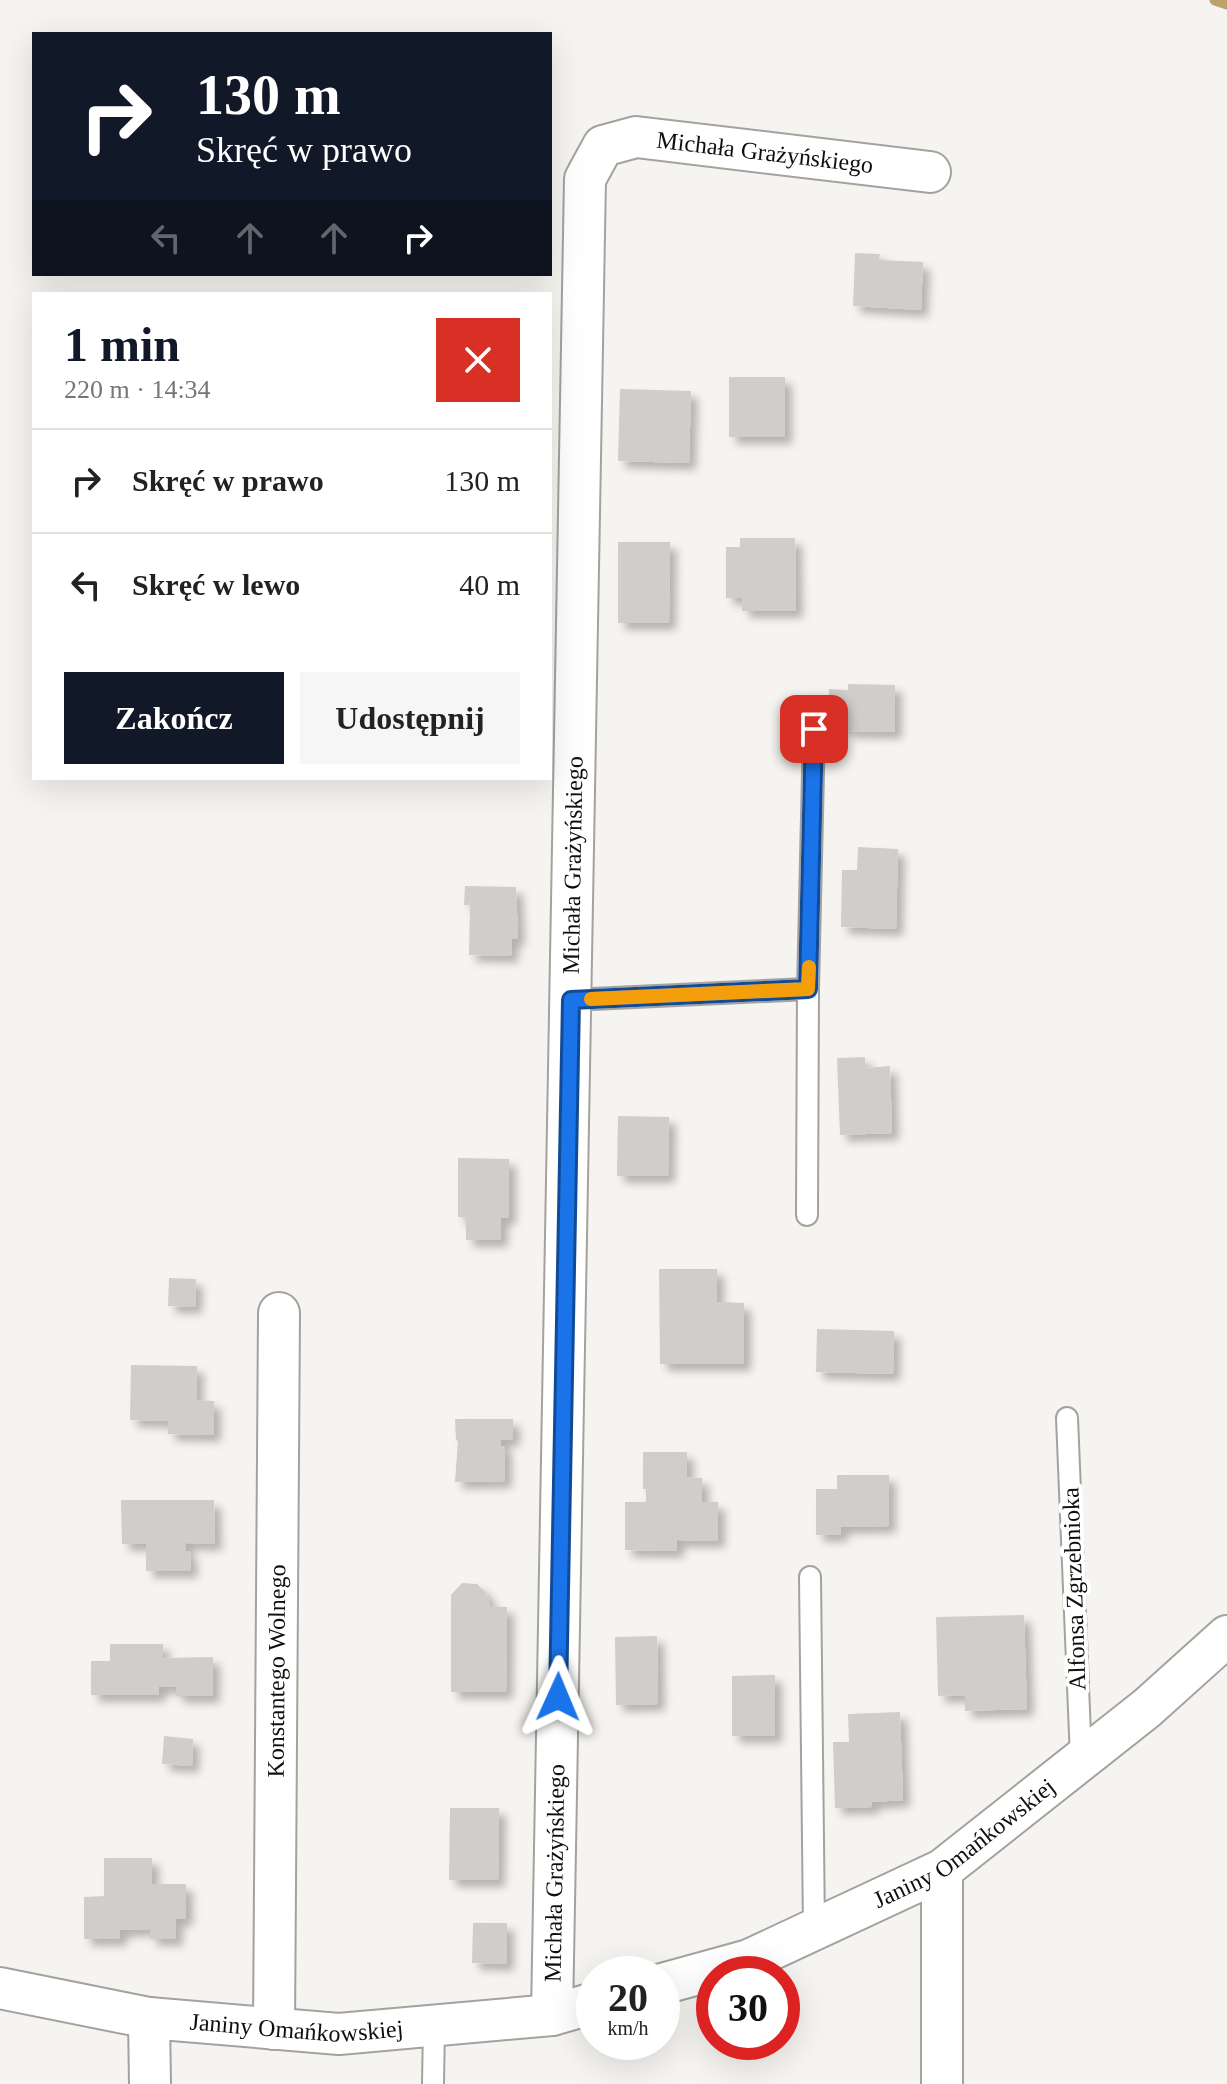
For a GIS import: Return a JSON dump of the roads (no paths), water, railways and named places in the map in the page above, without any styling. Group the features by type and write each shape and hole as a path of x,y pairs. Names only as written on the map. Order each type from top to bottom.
{"street":[{"name":"Michała Grażyńskiego","path":"552,2015 585,179 603,146 636,137 930,172"},
{"name":"Konstantego Wolnego","path":"274,2029 279,1313"},
{"name":"Janiny Omańkowskiej","path":"680,1979 749,1960 942,1870 1147,1708 1227,1636"},
{"path":"942,1870 942,2084"},
{"name":"Janiny Omańkowskiej","path":"0,1988 149,2018 339,2034 552,2015 576,2008"},
{"path":"149,2018 150,2084"}],"lane":[{"path":"807,1215 814,729"},
{"path":"571,1000 808,989"},
{"name":"Alfonsa Zgrzebnioka","path":"1067,1418 1081,1759"},
{"path":"810,1577 814,1929"},
{"path":"433,2084 434,2026"}],"waterway":[{"path":"1215,0 1227,4"}]}
